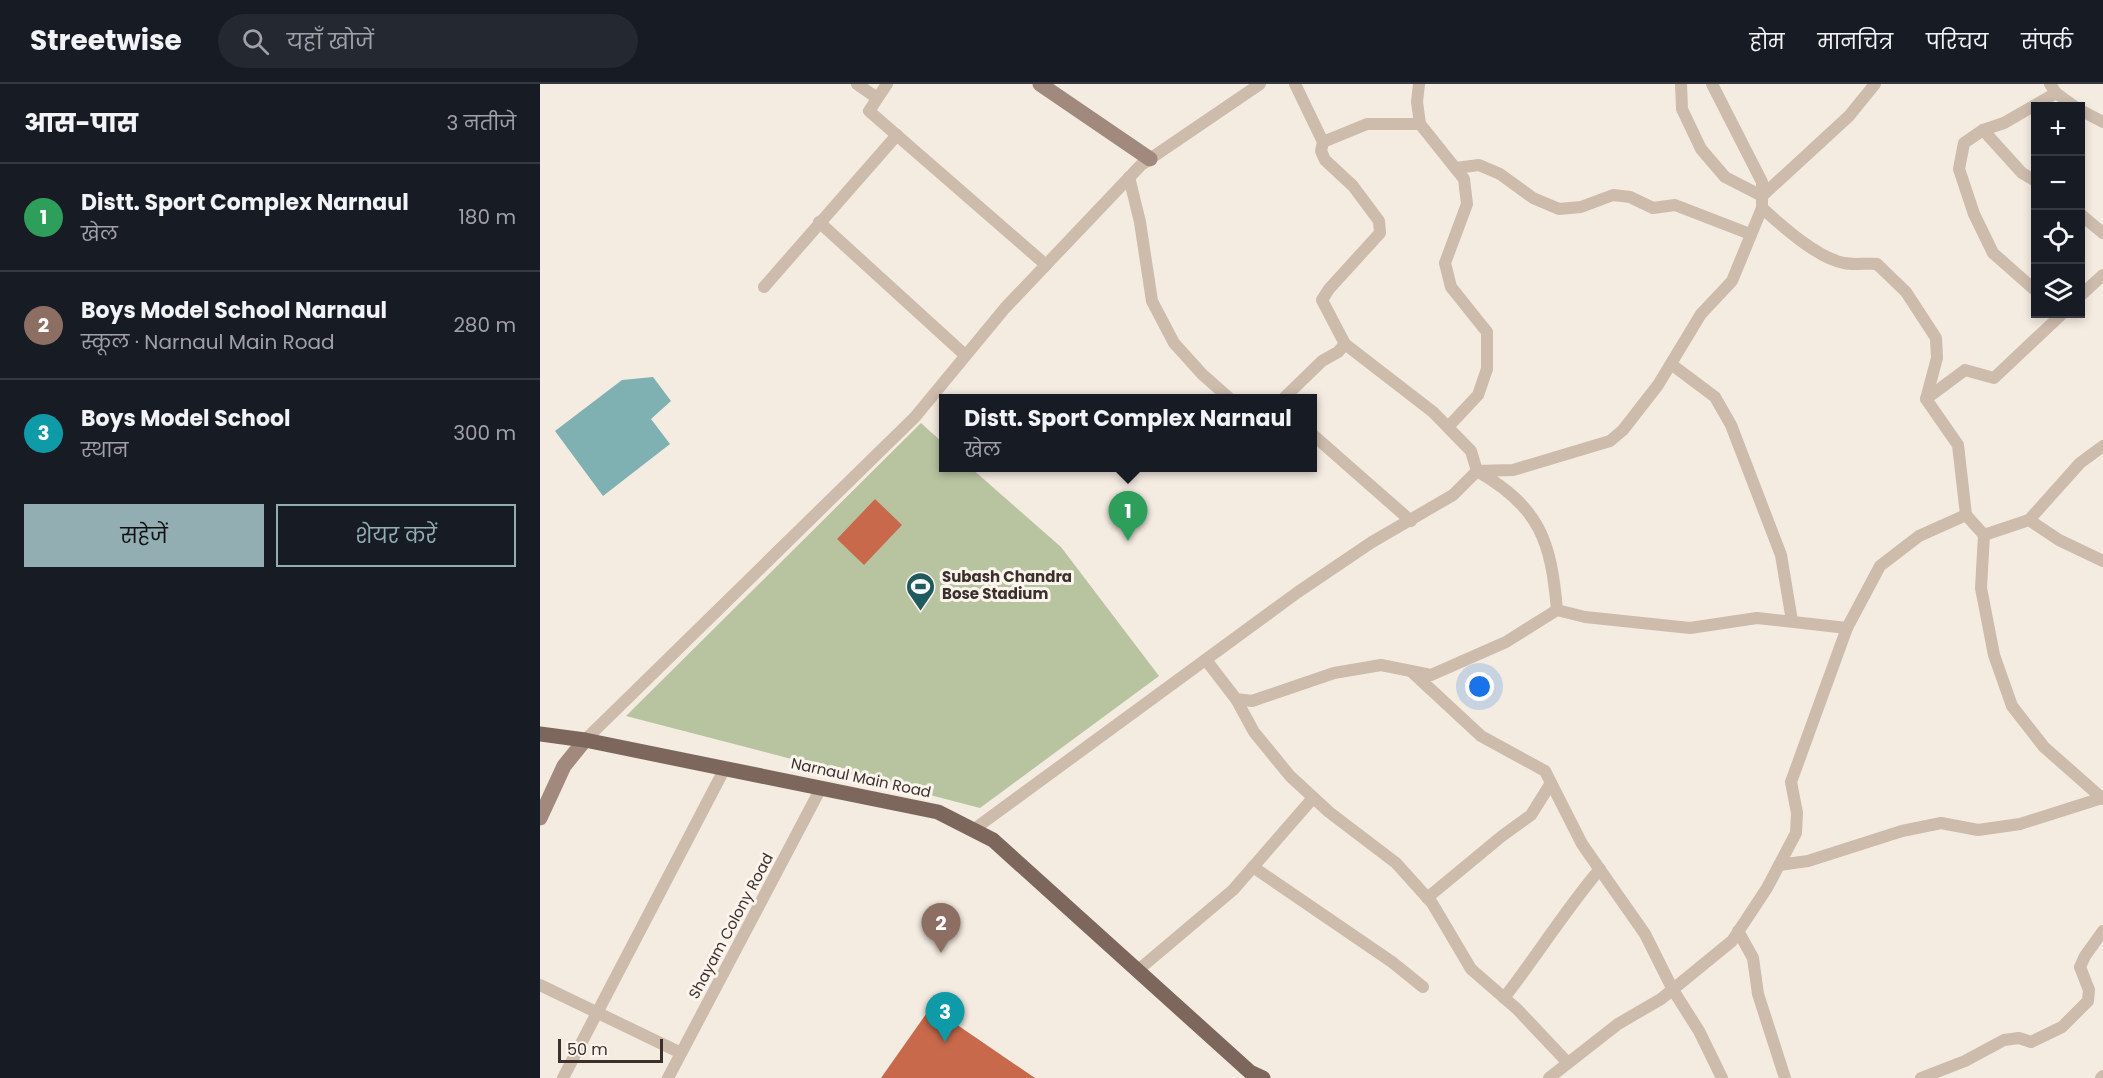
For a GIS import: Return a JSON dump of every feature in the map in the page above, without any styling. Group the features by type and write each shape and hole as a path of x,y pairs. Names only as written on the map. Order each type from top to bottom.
{"main road":[{"name":"Narnaul Main Road","path":"540,734 585,740 938,812 993,840 1250,1072 1263,1078"}],"street":[{"path":"857,84 877,99"},
{"path":"886,84 869,111 1046,265"},
{"path":"1040,84 1150,159"},
{"path":"540,818 564,766 585,740 915,417 1005,308 1129,177 1150,159 1260,84"},
{"path":"1295,84 1323,142 1321,151 1325,160 1353,186 1379,221 1380,233 1329,289 1322,300 1345,344 1433,412 1471,451 1477,471 1502,485 1527,510 1544,536 1554,576 1557,610"},
{"path":"1419,84 1417,102 1420,124 1464,179 1467,204 1444,263 1451,287 1487,332 1487,369 1478,395 1448,427"},
{"path":"1682,84 1682,109 1701,149 1725,177 1762,202 1787,231 1821,253 1844,263 1877,264 1906,292 1936,338 1937,358 1926,399 1958,445 1966,515 1984,535 1981,588 1994,655 2012,706 2044,747 2102,798"},
{"path":"973,830 1298,592 1353,555 1453,495 1477,471 1513,470 1610,441 1623,430 1658,385 1701,314 1732,280 1762,202 1762,182 1712,84"},
{"path":"1762,202 1849,116 1875,84"},
{"path":"2031,287 1993,253 1974,214 1959,169 1964,143 1983,130 2004,123 2053,88 2069,102"},
{"path":"2085,113 2103,122"},
{"path":"1323,142 1367,124 1420,124"},
{"path":"1983,130 2022,173 2031,178"},
{"path":"764,288 897,135"},
{"path":"1456,168 1479,165 1500,174 1533,198 1559,208 1581,207 1613,195 1630,197 1653,208 1675,205 1750,234"},
{"path":"1129,177 1140,222 1152,301 1174,343 1224,394"},
{"path":"2085,218 2103,233"},
{"path":"819,222 965,355"},
{"path":"2085,292 2103,275"},
{"path":"1926,399 1965,370 1994,378 2056,318"},
{"path":"1289,394 1322,361 1338,352 1345,344"},
{"path":"1671,364 1715,397 1731,424 1781,555 1792,621"},
{"path":"1317,438 1411,521"},
{"path":"1984,535 2029,520 2080,463 2103,446"},
{"path":"1549,1078 1618,1024 1673,990 1731,941 1767,888 1796,833 1797,813 1791,782 1847,628 1880,566 1920,536 1966,515"},
{"path":"2029,520 2059,540 2103,561"},
{"path":"1236,699 1252,701 1334,673 1381,665 1431,675 1506,642 1557,610 1585,617 1690,628 1757,618 1847,628"},
{"path":"1206,660 1236,699 1254,732 1290,776 1329,812 1396,863 1427,898 1471,969 1504,998 1568,1063"},
{"path":"1412,672 1480,736 1545,771 1582,844 1645,934 1673,990 1699,1030 1722,1078"},
{"path":"563,1078 725,768"},
{"path":"1427,898 1502,836 1532,815 1551,783"},
{"name":"Shayam Colony Road","path":"668,1078 820,788"},
{"path":"1137,971 1233,890 1313,798"},
{"path":"1779,865 1808,861 1902,831 1941,823 1978,830 2020,824 2102,798"},
{"path":"1253,867 1392,962 1422,987"},
{"path":"1504,998 1533,962 1573,901 1599,869"},
{"path":"1738,931 1753,958 1758,994 1785,1078"},
{"path":"1921,1078 1965,1061 2004,1040 2019,1038 2031,1042 2062,1027 2088,1001 2089,990 2080,967 2103,931"},
{"path":"540,985 681,1053"}],"green space":[{"name":"Subash Chandra Bose Stadium","path":"921,423 939,439 939,472 976,472 1061,547 1159,676 980,808 626,716"}],"water":[{"path":"653,377 671,401 651,419 670,444 603,496 555,431 622,380"}],"building":[{"path":"875,499 902,525 864,565 837,539"},
{"path":"931,1007 1035,1078 881,1078"}],"place":[{"name":"Distt. Sport Complex Narnaul","path":"1128,541"},
{"name":"Subash Chandra Bose Stadium","path":"921,612"},
{"name":"Boys Model School Narnaul","path":"941,953"},
{"name":"Boys Model School","path":"945,1042"}]}
